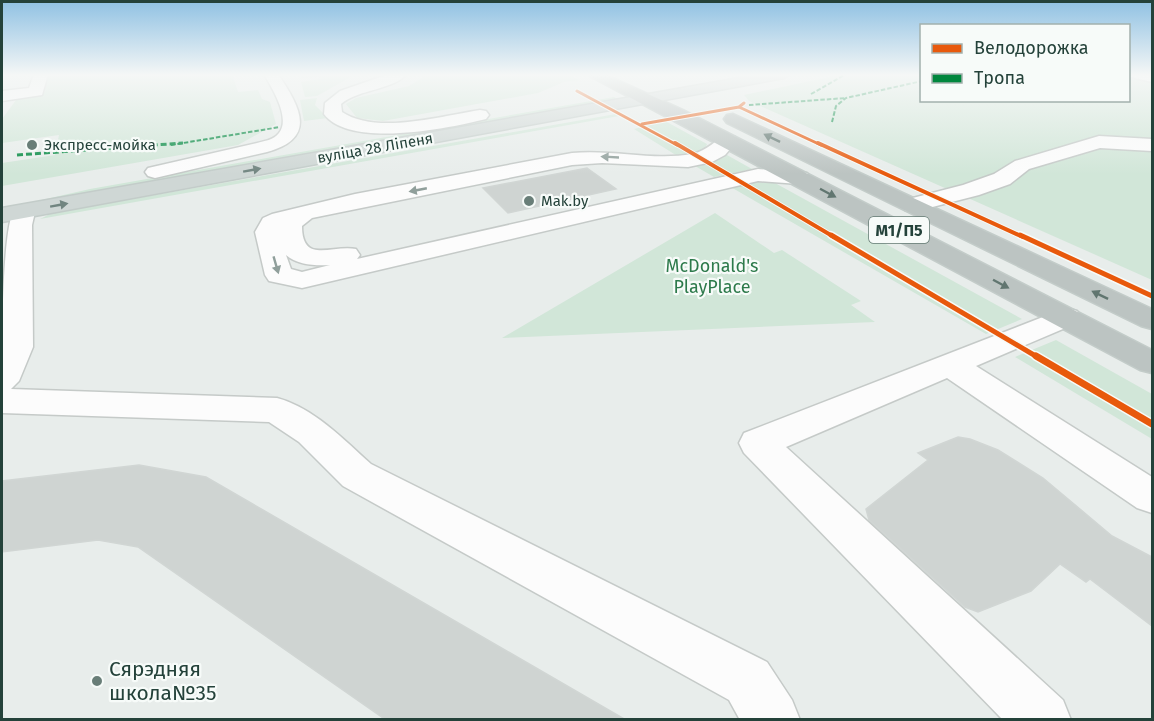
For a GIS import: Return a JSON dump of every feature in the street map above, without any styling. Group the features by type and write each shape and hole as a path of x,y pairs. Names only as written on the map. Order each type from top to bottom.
{"highway":[{"name":"М1/П5","path":"677,108 728,141 1152,363"},
{"name":"М1/П5","path":"689,108 913,205 1152,320"}],"main road":[{"name":"вуліца 28 Ліпеня","path":"9,209 155,172 532,108"},
{"name":"вуліца 28 Ліпеня","path":"9,209 560,108"}],"lane":[{"path":"155,172 261,148 278,142 287,136 291,125 288,108"},
{"path":"333,108 333,114 345,124 361,128 394,127 480,115"},
{"path":"728,141 724,148 717,152 682,162 600,157 549,164 304,212 290,224 288,234 293,247 307,258 327,258 652,189 697,188 758,175 799,178"},
{"path":"913,205 1002,180 1022,165 1099,142 1152,145"},
{"path":"2,381 17,347 9,313 20,225 9,209"},
{"path":"1043,720 759,443 952,366 1066,317"},
{"path":"952,366 1152,497"},
{"path":"2,401 277,410 312,433 357,476 748,681 772,720"}],"green space":[{"path":"10,108 272,108 276,124 238,145 2,186 2,163 55,155 59,135 2,143 2,119"},
{"path":"301,108 318,108 328,118 304,121"},
{"path":"349,108 457,108 383,121 357,118"},
{"path":"553,108 577,108 97,193 2,213 2,209 90,189"},
{"path":"764,108 1152,108 1152,280 968,198 981,194 960,185 947,189"},
{"path":"616,114 619,116 40,219 52,213"},
{"path":"665,121 707,144 704,151 679,157 634,129"},
{"path":"727,155 752,169 714,177 690,163"},
{"path":"753,182 775,183 1022,319 986,334 729,186"},
{"name":"McDonald's PlayPlace","path":"715,213 774,253 782,250 861,301 851,305 875,322 502,338"},
{"path":"1056,340 1152,394 1152,439 1015,357"}],"building":[{"name":"Mak.by","path":"587,168 616,189 508,213 483,188"},
{"path":"958,437 970,439 998,450 1043,478 1112,536 1152,557 1152,626 1090,579 1086,582 1060,564 1031,591 978,612 965,607 869,520 866,509 928,460 918,453"},
{"path":"139,465 206,477 626,720 386,720 138,547 98,540 2,552 2,481"}],"marked path":[{"path":"832,122 836,108"},
{"path":"17,155 155,147 280,127"}],"cycle path":[{"path":"610,108 642,124 1152,424"},
{"path":"642,124 735,108"},
{"path":"740,108 1152,296"}],"place":[{"name":"Экспресс-мойка","path":"32,145"},
{"name":"Mak.by","path":"529,201"},
{"name":"Сярэдняя школа№35","path":"97,681"}]}
